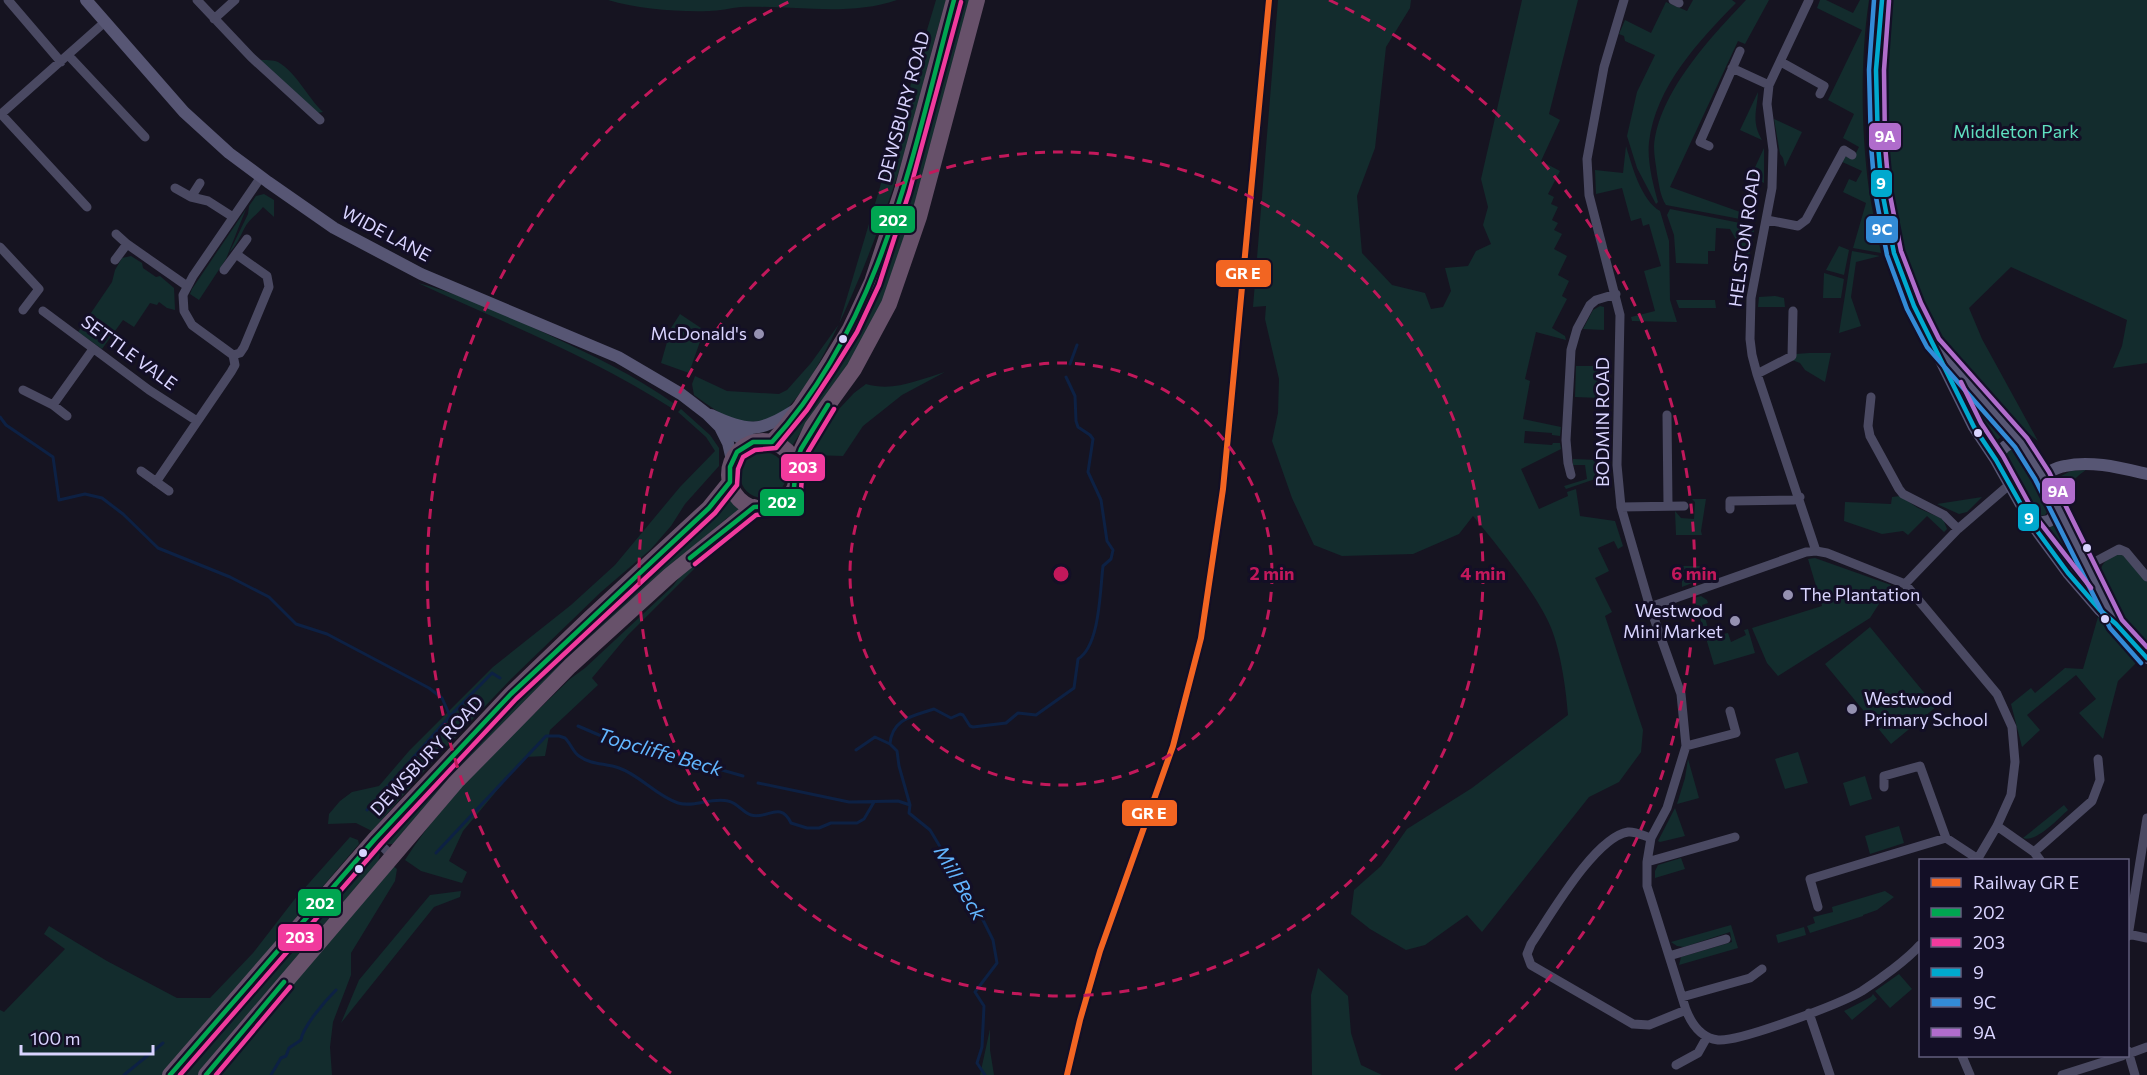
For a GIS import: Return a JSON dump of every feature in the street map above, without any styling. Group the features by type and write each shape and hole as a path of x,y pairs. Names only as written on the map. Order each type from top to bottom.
{"highway":[{"name":"DEWSBURY ROAD","path":"732,460 744,446 767,441 784,429 850,329 872,282 902,190 954,0"},
{"path":"795,464 812,426 854,369 889,304 919,217 977,0"},
{"path":"732,460 730,482 738,498 754,507 776,506 788,498 795,485 797,471 790,454 782,446 767,441"},
{"name":"DEWSBURY ROAD","path":"170,1075 375,839 511,694 574,632 709,508 730,482"},
{"path":"206,1075 391,855 456,782 570,666 670,575 754,507"}],"street":[{"path":"8,0 145,137"},
{"name":"WIDE LANE","path":"86,0 184,111 229,153 334,228 421,274 618,357 681,394 720,427 740,438 767,441"},
{"path":"197,0 250,57 320,120"},
{"path":"214,19 235,0"},
{"name":"BODMIN ROAD","path":"1624,0 1604,67 1587,159 1589,195 1620,315 1617,465 1621,507 1650,607 1681,694 1686,746 1667,808 1651,838 1647,862 1647,886 1690,1021 1707,1036"},
{"name":"HELSTON ROAD","path":"1809,0 1769,85 1767,104 1773,150 1772,188 1751,298 1750,339 1757,374 1800,497 1816,551"},
{"path":"1882,0 1876,70 1882,191 1886,219 1898,263 1914,306 1974,427 1996,460 2032,524 2068,573 2147,658"},
{"path":"87,207 1,115 106,21"},
{"path":"1709,146 1700,142 1740,51"},
{"path":"1781,62 1824,86 1820,94"},
{"path":"1732,68 1769,85"},
{"path":"1767,220 1798,226 1806,220 1844,150 1852,155"},
{"path":"156,482 235,365 233,355 192,325 184,311 183,295 187,285 261,177"},
{"path":"191,197 200,183"},
{"path":"175,188 191,197 208,201 233,217"},
{"path":"116,234 187,285"},
{"path":"224,270 247,238"},
{"path":"115,260 127,244"},
{"path":"0,247 39,289 22,310"},
{"path":"233,355 240,353 244,347 269,287 267,276 236,254"},
{"path":"1571,475 1566,440 1571,350 1577,329 1590,305 1596,300 1616,294"},
{"name":"SETTLE VALE","path":"43,311 93,349 197,421"},
{"path":"1757,374 1792,356 1793,311"},
{"path":"1933,343 2021,442 2042,475 2116,624"},
{"path":"53,405 93,349"},
{"path":"23,390 53,405 67,416"},
{"path":"1871,397 1868,426 1870,435 1899,489 1903,494 1944,515 1958,529"},
{"path":"707,414 740,427 770,426 801,406"},
{"path":"1667,414 1668,505"},
{"name":"WIDE LANE","path":"720,427 728,443 732,460"},
{"path":"1996,460 2001,448 2009,443 2021,442"},
{"path":"2042,475 2063,466 2079,464 2117,467 2147,474"},
{"path":"141,471 169,491"},
{"path":"1905,584 1958,529 2009,485"},
{"path":"1730,509 1730,501 1794,500 1800,497"},
{"path":"1621,507 1684,506"},
{"path":"2032,524 2049,521 2060,512"},
{"path":"2068,573 2089,566 2119,549 2126,552 2147,577"},
{"path":"1650,607 1806,552 1816,551 1827,553 1905,584 1997,694 2012,727 2015,762 2011,795 1997,826 1978,859"},
{"path":"1686,746 1736,733 1730,711"},
{"path":"2034,852 2092,801 2100,780 2098,759"},
{"path":"1884,787 1884,776 1920,766 1947,838 1976,859"},
{"path":"2129,929 2147,818"},
{"path":"1997,826 2034,852 2039,859"},
{"path":"1651,838 1629,832 1608,840 1590,859 1531,944 1527,954 1531,965 1633,1024 1649,1025 1686,1010"},
{"path":"1647,862 1735,837"},
{"path":"1818,907 1810,879 1947,838"},
{"path":"375,839 391,855"},
{"path":"2129,935 2147,938"},
{"path":"1669,956 1726,939"},
{"path":"1676,1065 1698,1053 1707,1036 1717,1040 1740,1037 1861,992 1919,948"},
{"path":"1682,997 1750,978 1762,969"},
{"path":"1809,1013 1830,1075"},
{"path":"2129,1053 2147,1047"},
{"path":"2129,1056 2135,1075"},
{"path":"1962,1057 1970,1075"},
{"path":"2062,1075 2096,1059 2113,1057"}],"green space":[{"path":"608,0 897,0 859,8 741,7 717,11 697,11 645,8"},
{"path":"936,0 946,0 899,171 864,267 840,322"},
{"path":"961,0 974,0 910,235 880,310 855,354 792,446 785,440 847,348"},
{"path":"1278,0 1411,0 1410,8 1386,47 1375,148 1357,196 1362,253 1392,285 1425,293 1431,309 1443,307 1451,291 1445,268 1468,266 1476,251 1491,244 1483,225 1488,207 1481,179 1522,0 1578,0 1549,114 1560,120 1541,161 1560,171 1548,194 1554,197 1551,204 1558,207 1552,220 1558,223 1554,230 1562,234 1554,249 1567,256 1558,275 1569,281 1562,296 1567,299 1552,328 1565,336 1566,340 1536,332 1525,379 1530,381 1523,419 1561,427 1560,436 1552,435 1552,433 1525,431 1524,443 1552,445 1560,443 1561,449 1521,469 1539,509 1568,496 1567,492 1576,489 1580,516 1615,521 1623,546 1618,549 1614,541 1598,548 1609,571 1595,578 1612,612 1605,616 1643,730 1641,752 1619,782 1589,797 1482,932 1467,915 1425,945 1406,950 1370,929 1351,914 1354,890 1381,866 1407,829 1472,788 1568,715 1566,692 1559,654 1548,621 1524,581 1473,516 1459,534 1413,554 1342,556 1314,545 1292,498 1272,441 1278,413 1279,379 1265,319 1266,306 1253,307"},
{"path":"1693,0 1732,0 1736,3 1694,49 1660,102 1649,142 1651,172 1658,202 1656,204 1637,168 1627,136 1637,92 1655,55 1625,41 1624,36 1619,34 1625,20 1651,33 1666,2 1687,11"},
{"path":"1746,0 1769,0 1745,44 1738,41 1670,187 1757,218 1756,222 1666,205 1660,190 1654,150 1665,106 1688,67"},
{"path":"1820,0 1826,0 1853,13 1860,0 1869,0 1863,70 1864,144 1869,190 1881,253 1853,248 1866,203 1843,192 1849,179 1856,182 1862,171 1838,160 1841,155 1853,159 1859,147 1843,138 1854,114 1828,100 1862,30 1817,8"},
{"name":"Middleton Park","path":"1892,0 2147,0 2147,363 2113,368 2122,346 2127,320 2011,267 1969,308 1982,339 2038,441 2019,426 2016,428 1948,350 1925,314 1908,277 1898,245 1886,183 1884,78"},
{"path":"259,60 276,61 285,67 323,112 317,113"},
{"path":"1758,92 1756,121 1762,140 1740,130"},
{"path":"1774,119 1802,132 1785,167 1780,154"},
{"path":"1626,146 1642,191 1653,206 1660,211 1669,241 1670,300 1677,322 1632,321 1631,317 1655,311 1644,271 1661,266 1649,224 1643,226 1641,218 1631,221 1622,188 1596,194 1595,170 1623,173"},
{"path":"1764,148 1764,183 1751,176"},
{"path":"264,194 274,200 274,217 263,207 248,222 229,253 248,214 249,206 256,196"},
{"path":"246,209 226,259 199,300 190,294 192,289"},
{"path":"1670,209 1755,226 1748,261 1730,229 1716,228 1715,251 1708,251 1708,264 1676,263 1674,235 1667,215"},
{"path":"1839,246 1849,250 1844,275 1826,270"},
{"path":"1852,251 1880,256 1856,262 1851,297 1861,326 1839,333"},
{"path":"131,256 142,263 143,268 156,277 160,276 174,288 175,310 159,302 157,305 150,303 134,327 123,320 102,349 78,332 112,282 115,270 122,258"},
{"path":"1824,273 1844,279 1841,298 1823,298"},
{"path":"418,283 484,306 564,342 629,375 676,405 673,409 643,390 580,357"},
{"path":"1759,297 1784,298 1785,307 1758,307"},
{"path":"1676,300 1715,300 1716,308 1679,308"},
{"path":"1600,306 1604,307 1604,330 1583,329 1593,310"},
{"path":"680,314 704,330 689,373 661,363 671,328"},
{"path":"838,325 809,380 790,405 772,419 740,421 724,415 694,395 692,384 695,376 727,391 779,394 787,390 811,363"},
{"path":"1831,353 1825,382 1805,370 1800,363 1792,360 1796,354"},
{"path":"1576,366 1602,366 1600,398 1575,397"},
{"path":"945,372 902,395 863,426 843,456 811,455 825,424 854,393 866,384 896,386"},
{"path":"1958,378 2007,432 1992,444 1956,381"},
{"path":"681,409 710,435 719,448 719,466 685,504 671,526 651,549 601,592 511,679 435,759 372,831 356,823 328,824 329,814 340,801 352,792 379,786 409,751 493,667 571,605 615,565 680,487 715,451 706,437 678,412"},
{"path":"2013,449 2049,505 2045,515 2039,516 2034,513 2003,456"},
{"path":"763,452 779,459 786,475 779,491 763,498 747,491 740,475 747,459"},
{"path":"1573,459 1598,460 1598,478 1566,489 1564,486 1587,479 1585,465 1573,465"},
{"path":"2086,470 2076,477 2071,485 2069,500 2071,507 2068,508 2058,486 2061,476 2071,471"},
{"path":"1900,496 1918,508 1943,519 1947,529 1944,532 1927,516 1908,535 1903,531 1882,534 1844,521 1845,502 1891,504 1892,497"},
{"path":"727,497 740,511 727,518 705,537 393,844 387,844 384,840 452,763 632,586 717,512"},
{"path":"1982,497 1967,512 1959,514 1937,504"},
{"path":"1692,499 1706,499 1702,535 1676,535 1675,511 1681,518 1694,519 1695,502"},
{"path":"2060,520 2080,563 2078,565 2070,566 2042,530"},
{"path":"711,552 628,635 592,678 598,685 550,730 545,756 525,757 463,831 449,861 467,872 462,883 421,871 405,860 461,787 504,743 570,679 585,668 673,586 685,570"},
{"path":"2117,554 2125,556 2147,582 2147,649 2116,610 2103,586 2102,566 2106,560"},
{"path":"1815,558 1891,585 1870,618 1778,676 1767,663 1752,628 1822,606 1808,559"},
{"path":"1682,566 1707,566 1705,578 1682,587"},
{"path":"1701,596 1708,603 1702,605 1710,637 1728,633 1731,642 1746,635 1744,630 1748,629 1755,653 1714,665 1694,598"},
{"path":"2098,617 2139,660 2118,681 2103,739 2079,713 2096,699 2076,675 2027,715 2040,730 2022,747 2011,704 2031,688 2035,693 2065,668 2083,669"},
{"path":"1870,627 1936,707 1891,744 1825,664"},
{"path":"1798,752 1808,783 1785,789 1775,759"},
{"path":"1688,759 1699,798 1677,804 1685,778"},
{"path":"1865,776 1872,799 1850,806 1843,783"},
{"path":"2064,805 2068,810 2047,829 2034,837 2023,838"},
{"path":"1675,808 1685,836 1660,842 1658,841"},
{"path":"1899,826 1904,843 1870,854 1865,836"},
{"path":"350,837 358,840 359,844 162,1075 0,1075 0,1010 4,1012 65,949 44,934 49,926 107,961 177,998 210,998 253,953 294,900"},
{"path":"377,851 380,854 378,862 199,1075 185,1075 371,852"},
{"path":"1681,858 1685,869 1655,878 1658,865"},
{"path":"393,866 397,869 395,881 351,953 351,975 333,1022 330,1047 332,1075 214,1075"},
{"path":"461,891 460,897 434,907 341,1023 359,980 430,895"},
{"path":"1885,891 1894,897 1877,910 1810,933 1807,926 1815,923 1813,917 1833,912 1832,907"},
{"path":"1731,925 1738,948 1679,965 1681,957 1732,942 1730,932 1684,947 1671,942"},
{"path":"1804,927 1806,935 1778,943 1776,935"},
{"path":"1318,968 1348,996 1351,1033 1361,1065 1382,1075 1312,1075 1311,995"},
{"path":"1899,974 1912,989 1890,1008 1875,991"},
{"path":"1873,994 1877,999 1852,1020 1844,1011 1871,997"},
{"path":"990,1029 990,1050 994,1075 980,1075"}],"waterway":[{"name":"Mill Beck","path":"1070,364 1077,345"},
{"name":"Mill Beck","path":"985,1075 977,1063 982,1047 984,1006 975,992 997,963 993,940 977,908 930,830 909,813 910,805 897,751 890,744 895,729 905,719 934,709 951,718 963,715 973,727 1006,723 1018,713 1036,715 1074,688 1078,659 1091,642 1095,630 1103,566 1111,559 1113,550 1107,541 1101,500 1088,472 1093,439 1078,427 1075,396 1066,377"},
{"name":"Topcliffe Beck","path":"0,417 6,425 53,457 59,500 85,494 102,498 123,514 158,548 230,577 269,597 296,624 327,634 429,688 442,698 450,716 492,673 500,678"},
{"path":"367,810 450,716"},
{"name":"Topcliffe Beck","path":"578,726 599,735 743,776"},
{"path":"436,853 546,736 565,738 575,752 584,759 627,771 662,796 678,803 728,801 751,815 778,812 787,816 791,823 807,828 819,828 831,823 857,823 864,819 874,802"},
{"path":"856,750 875,737 890,744"},
{"name":"Topcliffe Beck","path":"758,783 849,802 898,801 910,805"},
{"path":"271,1075 281,1058 286,1056 289,1048 301,1040 310,1021 336,990"},
{"path":"124,1075 163,1043"}],"transit line":[{"name":"202","path":"170,1075 375,839 511,694 709,508 730,482 730,467 737,452 753,442 772,442 810,395 841,344 867,289 889,233 924,116 954,0"},
{"path":"1067,1075 1100,951 1173,746 1201,638 1223,489 1269,0"},
{"name":"9C","path":"1874,0 1869,70 1875,192 1887,255 1907,309 1927,347 2015,447 2035,479 2110,628 2141,663"},
{"name":"9","path":"1882,0 1876,70 1882,191 1894,253 1914,306 1974,427 1996,460 2032,524 2068,573 2147,658"},
{"name":"9A","path":"1889,1 1884,70 1885,145 1889,190 1901,251 1921,303 1939,339 2027,438 2049,472 2122,620 2147,647"},
{"name":"203","path":"180,1075 381,844 516,699 715,513 737,485 738,469 743,457 755,450 776,448 807,410 857,332 879,285 909,193 961,2"},
{"name":"9A","path":"1961,382 1981,423 2003,456 2038,520 2091,588"},
{"name":"202","path":"690,558 754,507 775,506 786,500 794,488 796,463 801,449 828,405"},
{"name":"203","path":"695,564 756,515 777,513 792,504 801,490 803,464 808,452 834,409"},
{"name":"202","path":"206,1075 284,982"},
{"name":"203","path":"216,1075 290,987"}],"place":[{"name":"McDonald's","path":"759,334"},
{"name":"The Plantation","path":"1788,595"},
{"name":"Westwood Mini Market","path":"1735,621"},
{"name":"Westwood Primary School","path":"1852,709"}]}
